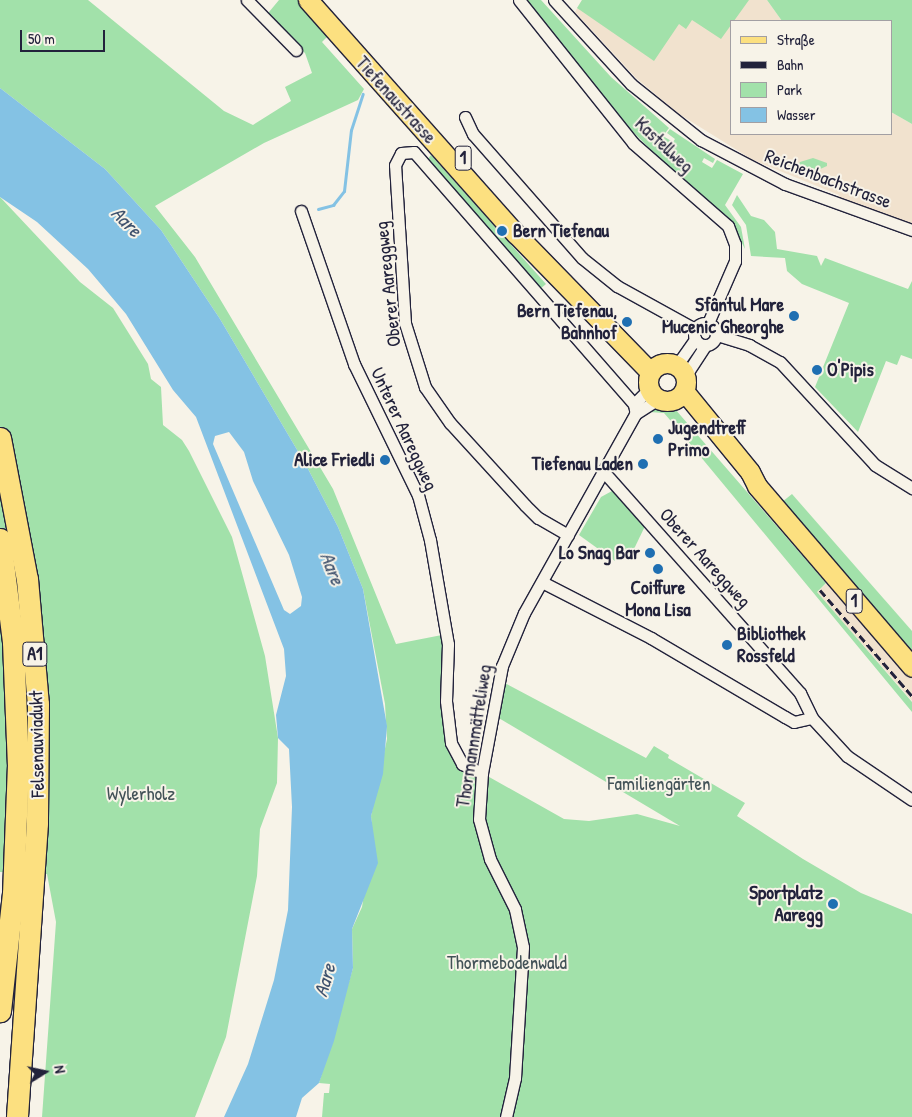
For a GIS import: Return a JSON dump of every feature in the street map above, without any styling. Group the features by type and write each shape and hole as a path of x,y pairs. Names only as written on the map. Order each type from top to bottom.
{"highway":[{"name":"Felsenauviadukt","path":"0,438 22,548 33,639 39,764 24,872"},
{"name":"Felsenauviadukt","path":"0,540 17,705 24,872"},
{"name":"A1","path":"0,1011 24,872"},
{"name":"A1","path":"17,1117 24,872"}],"main road":[{"name":"Tiefenaustrasse","path":"308,0 516,234 667,382"},
{"name":"Tiefenaustrasse","path":"324,0 499,199 667,382 739,472 757,486 912,667"}],"street":[{"path":"247,0 296,50"},
{"name":"Kastellweg","path":"520,0 615,123 650,159 728,226 735,244 735,261 708,323"},
{"name":"Reichenbachstrasse","path":"554,0 624,77 701,140 778,181 912,230"},
{"path":"464,116 473,134 582,258 617,286 695,334 705,346"},
{"name":"Tiefenaustrasse","path":"404,150 418,157 635,409"},
{"name":"Oberer Aareggweg","path":"404,150 395,165 404,297 409,344 420,375 450,423 498,477 538,518 568,534"},
{"name":"Unterer Aareggweg","path":"301,211 354,364 418,495 430,540 448,644 446,701 451,744 462,764 482,773"},
{"path":"667,382 695,334 708,323 717,335 749,345 780,362 875,465 912,488"},
{"path":"667,382 705,346 713,343 717,335"},
{"name":"Thormannmätteliweg","path":"506,1117 515,1078 523,946 515,909 481,835 478,807 482,773 502,666 512,637 635,409 667,382"},
{"name":"Oberer Aareggweg","path":"603,470 800,693 812,718 858,766 912,800"},
{"path":"542,582 651,638 794,722 812,718"}],"shaded area":[{"path":"582,0 767,0 781,20 730,20 730,135 892,135 892,113 912,124 912,230 836,203 839,195 753,160 679,114 636,78 575,12"},
{"path":"827,583 912,680 912,701 817,592"}],"green space":[{"name":"Thormebodenwald","path":"0,0 88,0 224,111 253,125 291,101 285,87 312,73 305,53 264,18 279,0 300,0 330,34 322,42 364,89 358,100 264,143 155,206 195,257 333,489 396,644 447,634 446,701 459,760 564,819 589,821 637,814 680,826 492,714 499,680 646,758 654,746 669,755 668,758 745,803 737,816 803,859 861,893 912,914 912,1117 322,1117 324,1093 329,1093 330,1084 319,1083 353,968 352,929 362,907 373,838 371,816 387,739 385,704 363,589 338,527 306,465 220,319 161,230 105,169 0,88"},
{"path":"526,0 541,0 611,77 669,128 663,136 673,142 675,139 667,133 670,129 715,159 713,163 704,158 702,162 712,168 717,160 743,174 725,205 741,227 745,249 729,218 668,167 614,113"},
{"path":"582,0 749,0 735,20 730,20 730,26 721,39 692,20 686,29 679,24 654,61 577,8"},
{"path":"767,0 912,0 912,124 892,113 892,20 781,20"},
{"path":"431,155 546,284 540,289 427,160"},
{"path":"813,158 827,163 827,166 811,173 796,168 800,162"},
{"path":"737,195 751,216 764,220 775,232 777,249 817,256 821,266 825,258 908,289 912,281 912,359 901,355 897,365 886,361 858,432 815,387 849,303 802,284 787,271 785,258 751,256 746,225 732,205"},
{"name":"Wylerholz","path":"0,197 80,282 113,308 148,364 151,379 161,387 163,425 182,440 189,451 232,537 265,656 278,738 277,783 260,829 257,876 226,1037 195,1117 42,1117 56,922 47,874 0,872"},
{"path":"661,405 675,409 826,583 817,592 912,702 912,712 664,413 649,412"},
{"path":"612,491 620,494 646,524 634,549 615,561 579,535 601,497"},
{"path":"792,494 912,631 912,651 782,502"}],"water":[{"name":"Aare","path":"0,88 105,169 161,230 220,319 306,465 338,527 363,589 387,726 383,774 371,816 378,863 352,929 353,968 334,1041 319,1083 302,1098 296,1117 224,1117 248,1064 274,980 288,910 292,807 289,749 278,738 276,715 286,676 284,649 196,417 173,390 126,314 88,269 37,222 0,197","holes":["229,432 244,452 253,481 289,555 302,597 301,606 290,614 284,610 213,444 215,436"]}],"waterway":[{"path":"318,209 333,205 344,191 351,130 363,94"}],"railway":[{"path":"820,590 912,696"}],"place":[{"name":"Bern Tiefenau","path":"502,231"},
{"name":"Sfântul Mare Mucenic Gheorghe","path":"794,316"},
{"name":"Bern Tiefenau, Bahnhof","path":"627,322"},
{"name":"O'Pipis","path":"817,370"},
{"name":"Jugendtreff Primo","path":"658,439"},
{"name":"Alice Friedli","path":"385,460"},
{"name":"Tiefenau Laden","path":"643,464"},
{"name":"Lo Snag Bar","path":"650,553"},
{"name":"Coiffure Mona Lisa","path":"658,569"},
{"name":"Bibliothek Rossfeld","path":"727,645"},
{"name":"Sportplatz Aaregg","path":"833,904"}],"park label":[{"name":"Familiengärten","path":"659,784"}]}
